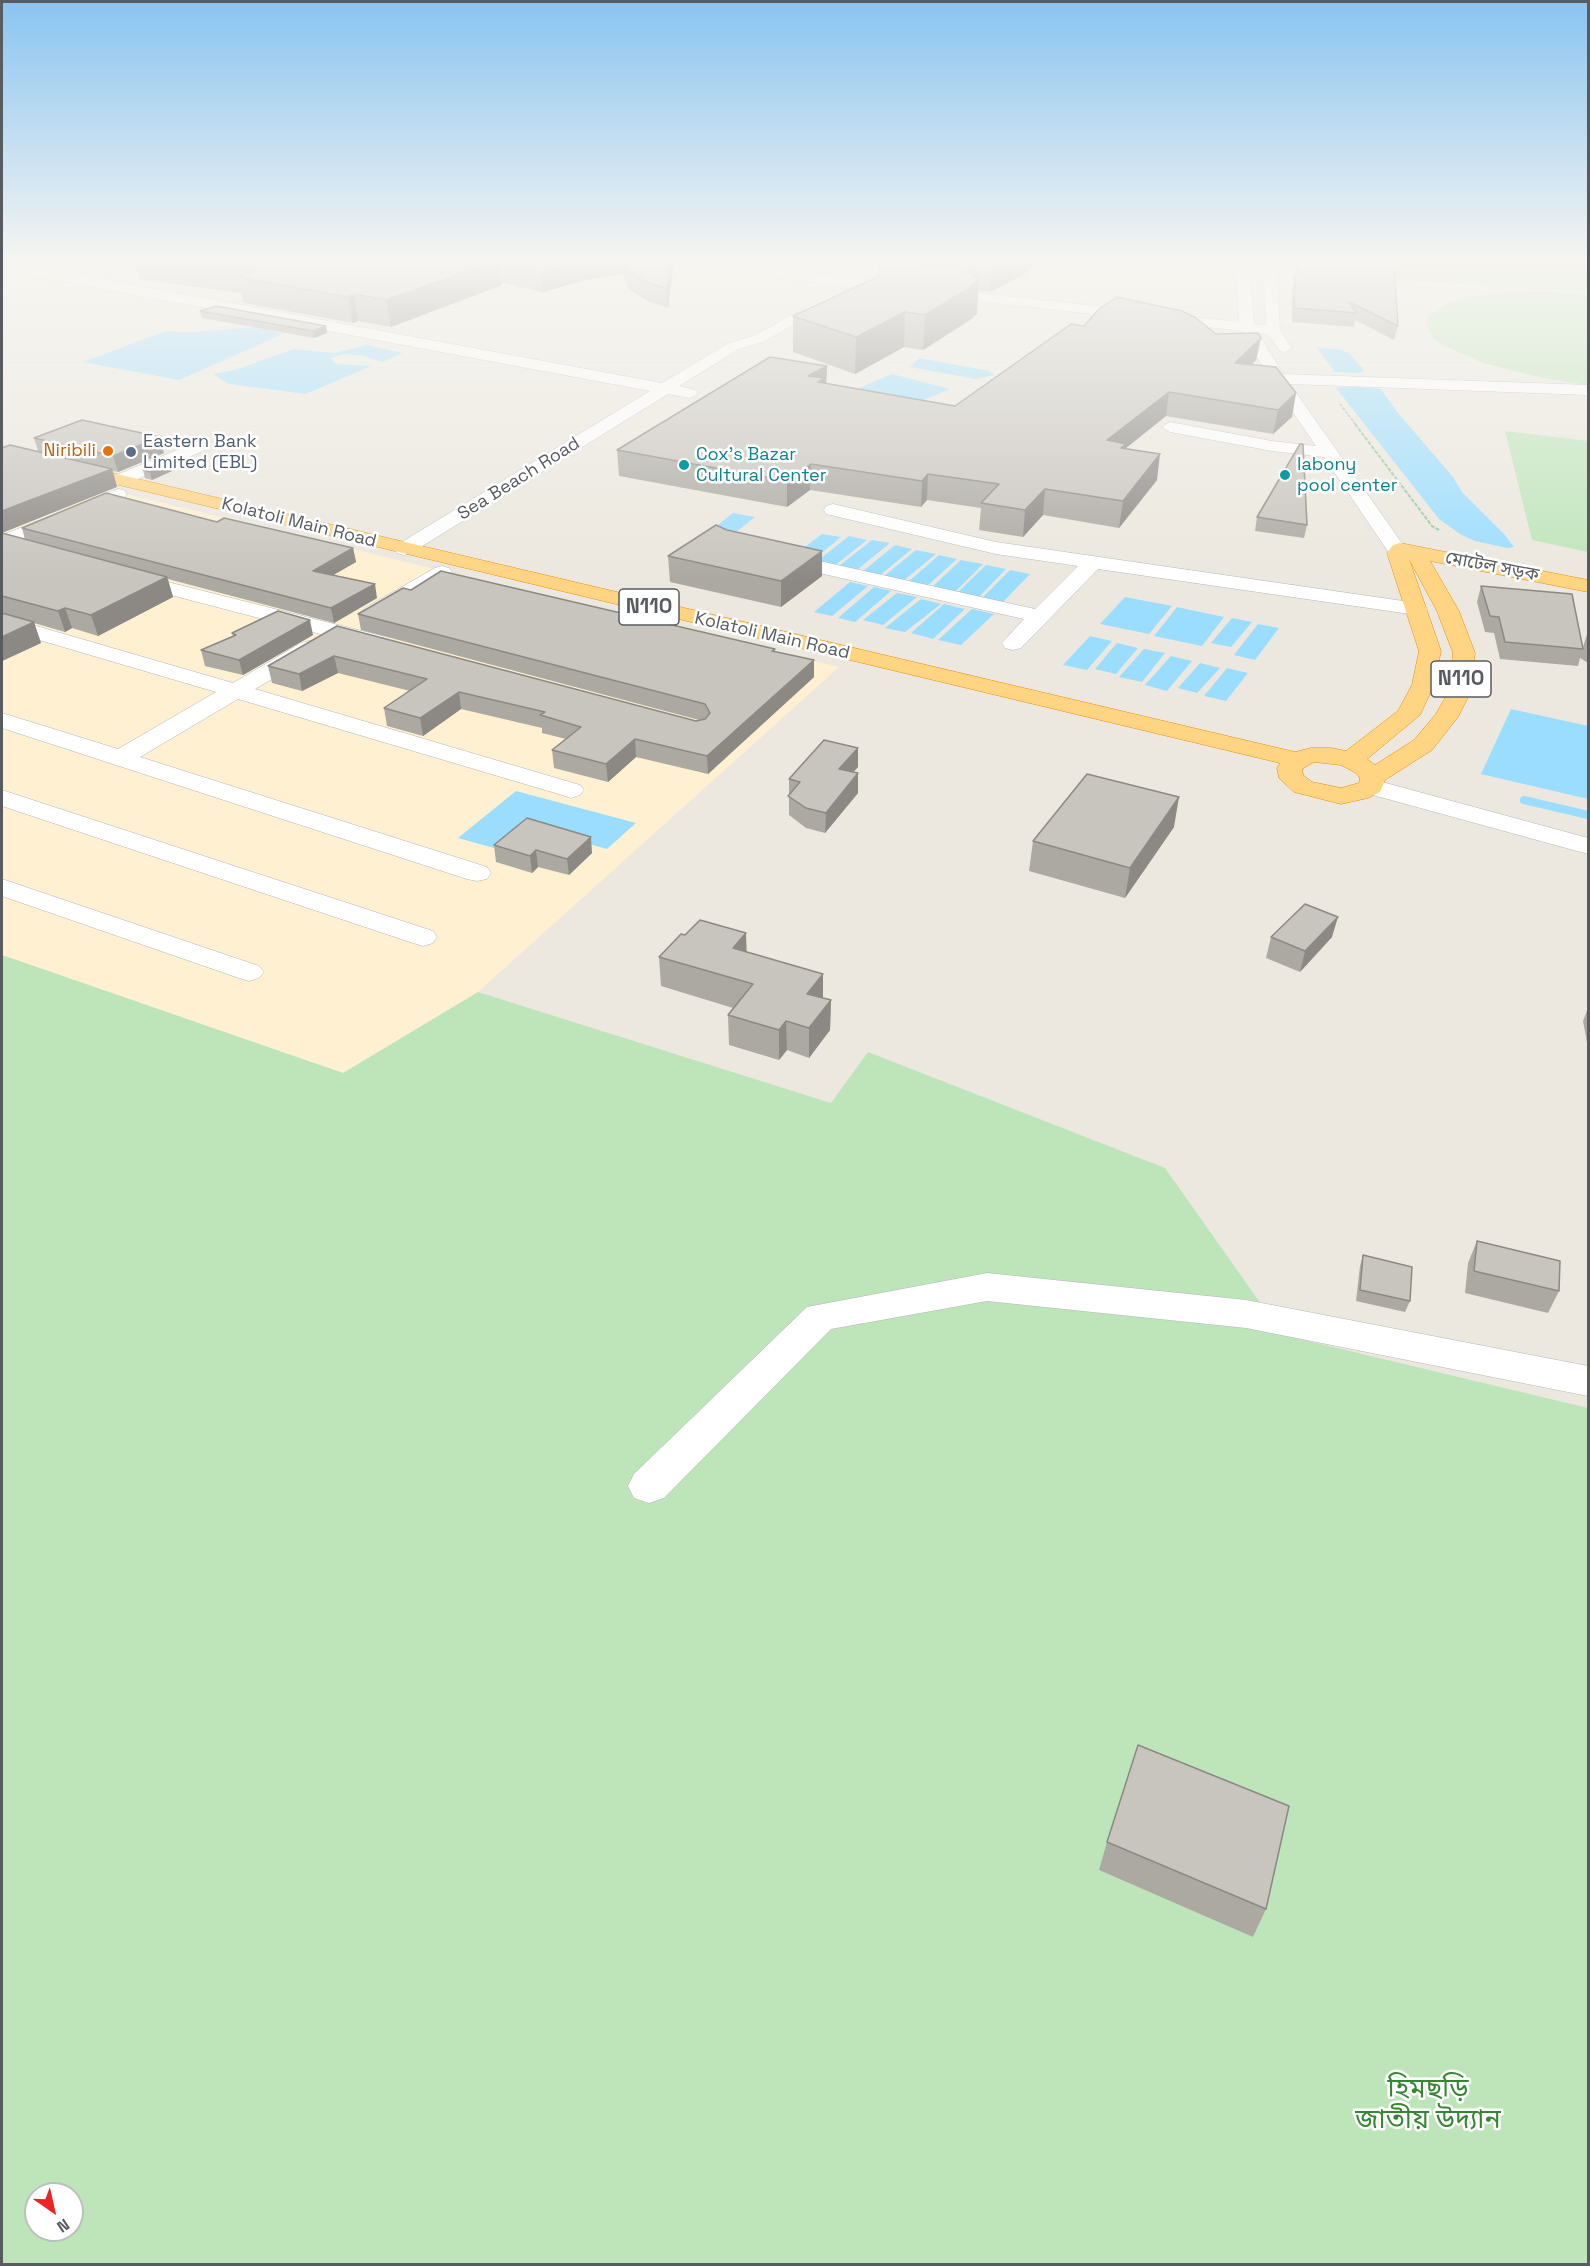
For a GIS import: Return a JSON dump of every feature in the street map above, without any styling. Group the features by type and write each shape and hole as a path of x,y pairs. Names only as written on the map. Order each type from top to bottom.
{"highway":[{"name":"Kolatoli Main Road","path":"2,452 119,487 1294,769"},
{"name":"Kolatoli Main Road","path":"2,466 119,487 404,549 437,564"},
{"name":"মোটেল সড়ক","path":"1405,550 1588,586"},
{"name":"N110","path":"1350,760 1408,715 1423,685 1430,651 1417,609 1405,550"},
{"name":"N110","path":"1372,782 1423,745 1446,717 1460,691 1464,653 1448,611 1405,550"},
{"path":"1311,755 1331,755 1350,760 1365,768 1372,782 1359,793 1341,796 1303,787 1294,769 1311,755"}],"street":[{"path":"556,369 689,393"},
{"name":"Sea Beach Road","path":"404,549 696,369"},
{"path":"669,406 729,369"},
{"path":"1272,369 1331,453 1405,550"},
{"path":"1305,369 1314,380 1320,399"},
{"path":"1278,379 1588,390"},
{"path":"1170,427 1272,446 1331,453"},
{"path":"6,538 119,487 199,446"},
{"path":"552,459 580,464"},
{"path":"833,510 996,548 1417,609"},
{"path":"1400,522 1405,550"},
{"path":"6,538 36,552"},
{"name":"Sea Beach Road","path":"118,759 338,631 437,564 452,544"},
{"path":"762,554 1038,615"},
{"path":"1013,643 1038,615 1093,562"},
{"path":"104,572 394,646"},
{"path":"2,622 232,692 571,790"},
{"path":"2,720 477,873"},
{"path":"1372,782 1588,846"},
{"path":"2,798 423,937"},
{"path":"2,887 249,972"},
{"path":"649,1486 820,1317 987,1287 1246,1314 1588,1381"}],"path":[{"path":"1314,380 1432,526 1440,531"}],"shaded area":[{"path":"2,464 839,667 478,992 343,1073 2,955"}],"green space":[{"path":"1506,369 1588,369 1588,385 1542,378"},
{"path":"1505,431 1588,441 1588,552 1532,540"},
{"name":"হিমছড়ি জাতীয় উদ্যান","path":"2,955 343,1073 478,992 831,1103 868,1052 1165,1168 1283,1335 1588,1408 1588,2264 2,2264"}],"water":[{"path":"119,369 204,369 179,380"},
{"path":"365,369 306,394 229,384 213,374 235,370"},
{"path":"920,369 977,369 989,371 995,375 976,379"},
{"path":"1333,369 1364,370 1359,373 1335,372"},
{"path":"892,374 950,389 912,405 859,388"},
{"path":"1336,388 1381,389 1398,413 1453,477 1462,492 1514,547 1507,548 1475,541 1460,534 1439,519"},
{"path":"733,513 755,517 726,540 704,536"},
{"path":"822,534 841,537 813,560 793,556"},
{"path":"849,536 867,540 834,566 816,562"},
{"path":"872,540 890,543 857,570 839,566"},
{"path":"895,545 912,549 879,576 862,572"},
{"path":"916,550 936,554 903,581 883,577"},
{"path":"939,555 957,559 926,587 907,583"},
{"path":"961,560 983,564 954,593 931,588"},
{"path":"986,565 1006,569 978,598 957,593"},
{"path":"1010,570 1030,574 1002,603 981,599"},
{"path":"850,582 868,586 832,616 814,612"},
{"path":"874,587 891,591 855,622 838,618"},
{"path":"897,593 917,597 883,625 863,620"},
{"path":"1125,597 1172,606 1149,634 1100,624"},
{"path":"921,599 941,604 905,632 885,628"},
{"path":"944,604 965,609 933,639 911,633"},
{"path":"1177,607 1224,617 1202,646 1154,636"},
{"path":"972,609 994,614 961,645 938,640"},
{"path":"1232,618 1252,622 1231,647 1211,643"},
{"path":"1258,624 1279,628 1255,660 1234,655"},
{"path":"1090,636 1112,641 1087,670 1063,665"},
{"path":"1117,643 1138,648 1116,674 1095,669"},
{"path":"1144,649 1165,653 1142,682 1119,677"},
{"path":"1171,656 1192,661 1167,691 1145,685"},
{"path":"1200,663 1220,668 1197,693 1178,688"},
{"path":"1227,668 1248,673 1226,701 1204,696"},
{"path":"1511,709 1588,726 1588,799 1481,774"},
{"path":"516,791 636,823 607,849 522,825 494,848 458,838"}],"building":[{"path":"751,369 822,369 808,376 824,378 818,382 955,406 1008,369 1277,369 1296,393 1278,410 1169,392 1107,440 1126,444 1121,448 1160,454 1123,501 1045,489 1025,510 981,503 999,484 928,474 922,481 811,464 787,481 617,450"},
{"path":"82,420 160,437 113,456 34,438"},
{"path":"1300,444 1303,444 1307,525 1257,517"},
{"path":"10,445 112,469 2,511 2,448"},
{"path":"164,461 170,463 150,472 143,470"},
{"path":"106,493 217,522 224,518 353,548 313,571 375,584 331,608 22,528"},
{"path":"716,525 727,530 822,551 781,581 668,556"},
{"path":"2,533 167,577 91,615 65,608 58,611 2,596"},
{"path":"441,571 814,660 707,756 635,739 606,764 552,750 581,727 540,715 545,712 459,692 420,718 384,708 427,679 334,656 299,674 268,666 337,626 696,721 705,719 710,713 705,704 358,614 403,588 411,590"},
{"path":"1481,586 1572,594 1583,649 1505,642 1499,617 1490,616"},
{"path":"278,611 310,620 239,660 201,650 236,635 232,633"},
{"path":"2,613 34,622 2,637"},
{"path":"824,740 858,748 839,769 858,773 826,813 806,808 788,796 800,782 789,779"},
{"path":"1087,774 1179,797 1130,868 1033,841"},
{"path":"527,818 591,837 567,859 536,850 530,856 494,845"},
{"path":"1305,904 1338,917 1305,951 1271,937"},
{"path":"700,920 746,933 733,948 823,974 807,994 831,1000 809,1028 786,1021 779,1030 728,1015 753,984 659,957 681,934 685,935"},
{"path":"1477,1241 1560,1261 1559,1291 1474,1271"},
{"path":"1363,1255 1412,1267 1410,1301 1360,1290"},
{"path":"1138,1745 1289,1806 1266,1909 1107,1842"}],"waterway":[{"path":"1524,800 1588,815"}],"place":[{"name":"Niribili","path":"108,451"},
{"name":"Eastern Bank Limited (EBL)","path":"131,452"},
{"name":"Cox's Bazar Cultural Center","path":"684,465"},
{"name":"labony pool center","path":"1285,475"}]}
